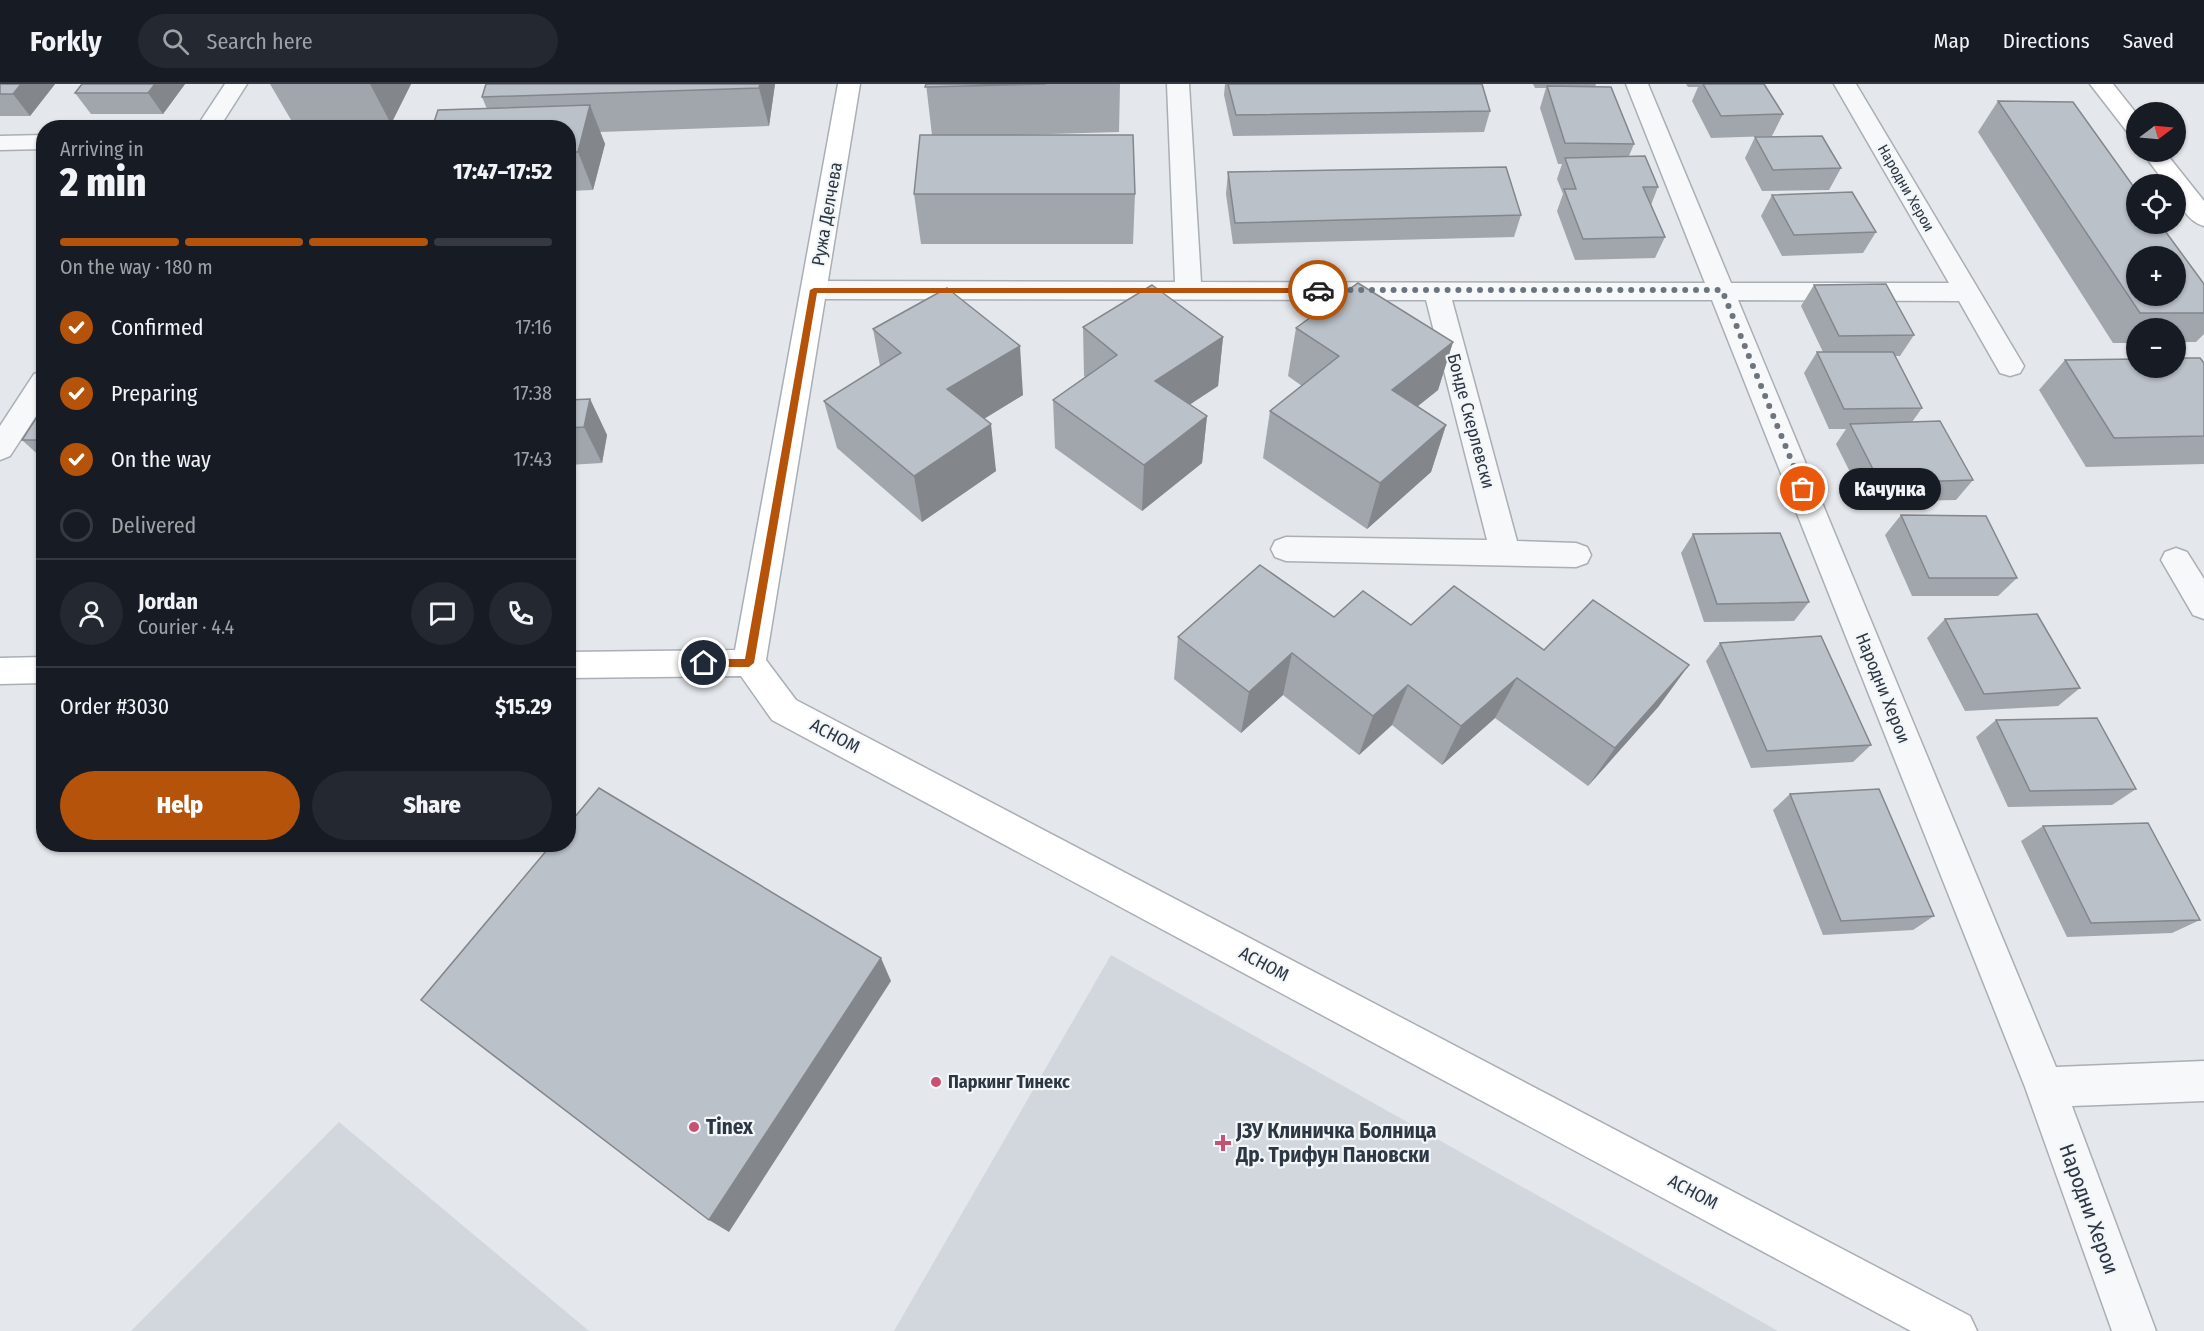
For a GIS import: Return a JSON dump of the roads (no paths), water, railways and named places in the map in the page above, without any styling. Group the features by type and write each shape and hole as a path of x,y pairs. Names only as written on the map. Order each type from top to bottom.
{"street":[{"path":"212,120 236,84"},
{"name":"Ружа Делчева","path":"749,663 849,84"},
{"path":"1178,84 1188,290"},
{"name":"Народни Херои","path":"1637,84 2045,1087 2134,1331"},
{"name":"Народни Херои","path":"1845,84 2010,366"},
{"path":"2101,84 2126,115"},
{"path":"0,142 36,142"},
{"path":"2162,162 2204,218"},
{"path":"814,290 1967,292"},
{"name":"Бонде Скерлевски","path":"1436,290 1505,552"},
{"path":"0,449 36,393"},
{"path":"1286,549 1576,555"},
{"path":"2176,560 2204,606"},
{"path":"576,665 749,663"},
{"name":"АСНОМ","path":"749,663 784,710 1955,1331"},
{"path":"0,671 36,670"},
{"path":"2045,1087 2204,1081"}],"place":[{"name":"Качунка","path":"1803,489"},
{"name":"Паркинг Тинекс","path":"936,1082"},
{"name":"Tinex","path":"694,1127"},
{"name":"ЈЗУ Клиничка Болница Др. Трифун Пановски","path":"1223,1143"}]}
